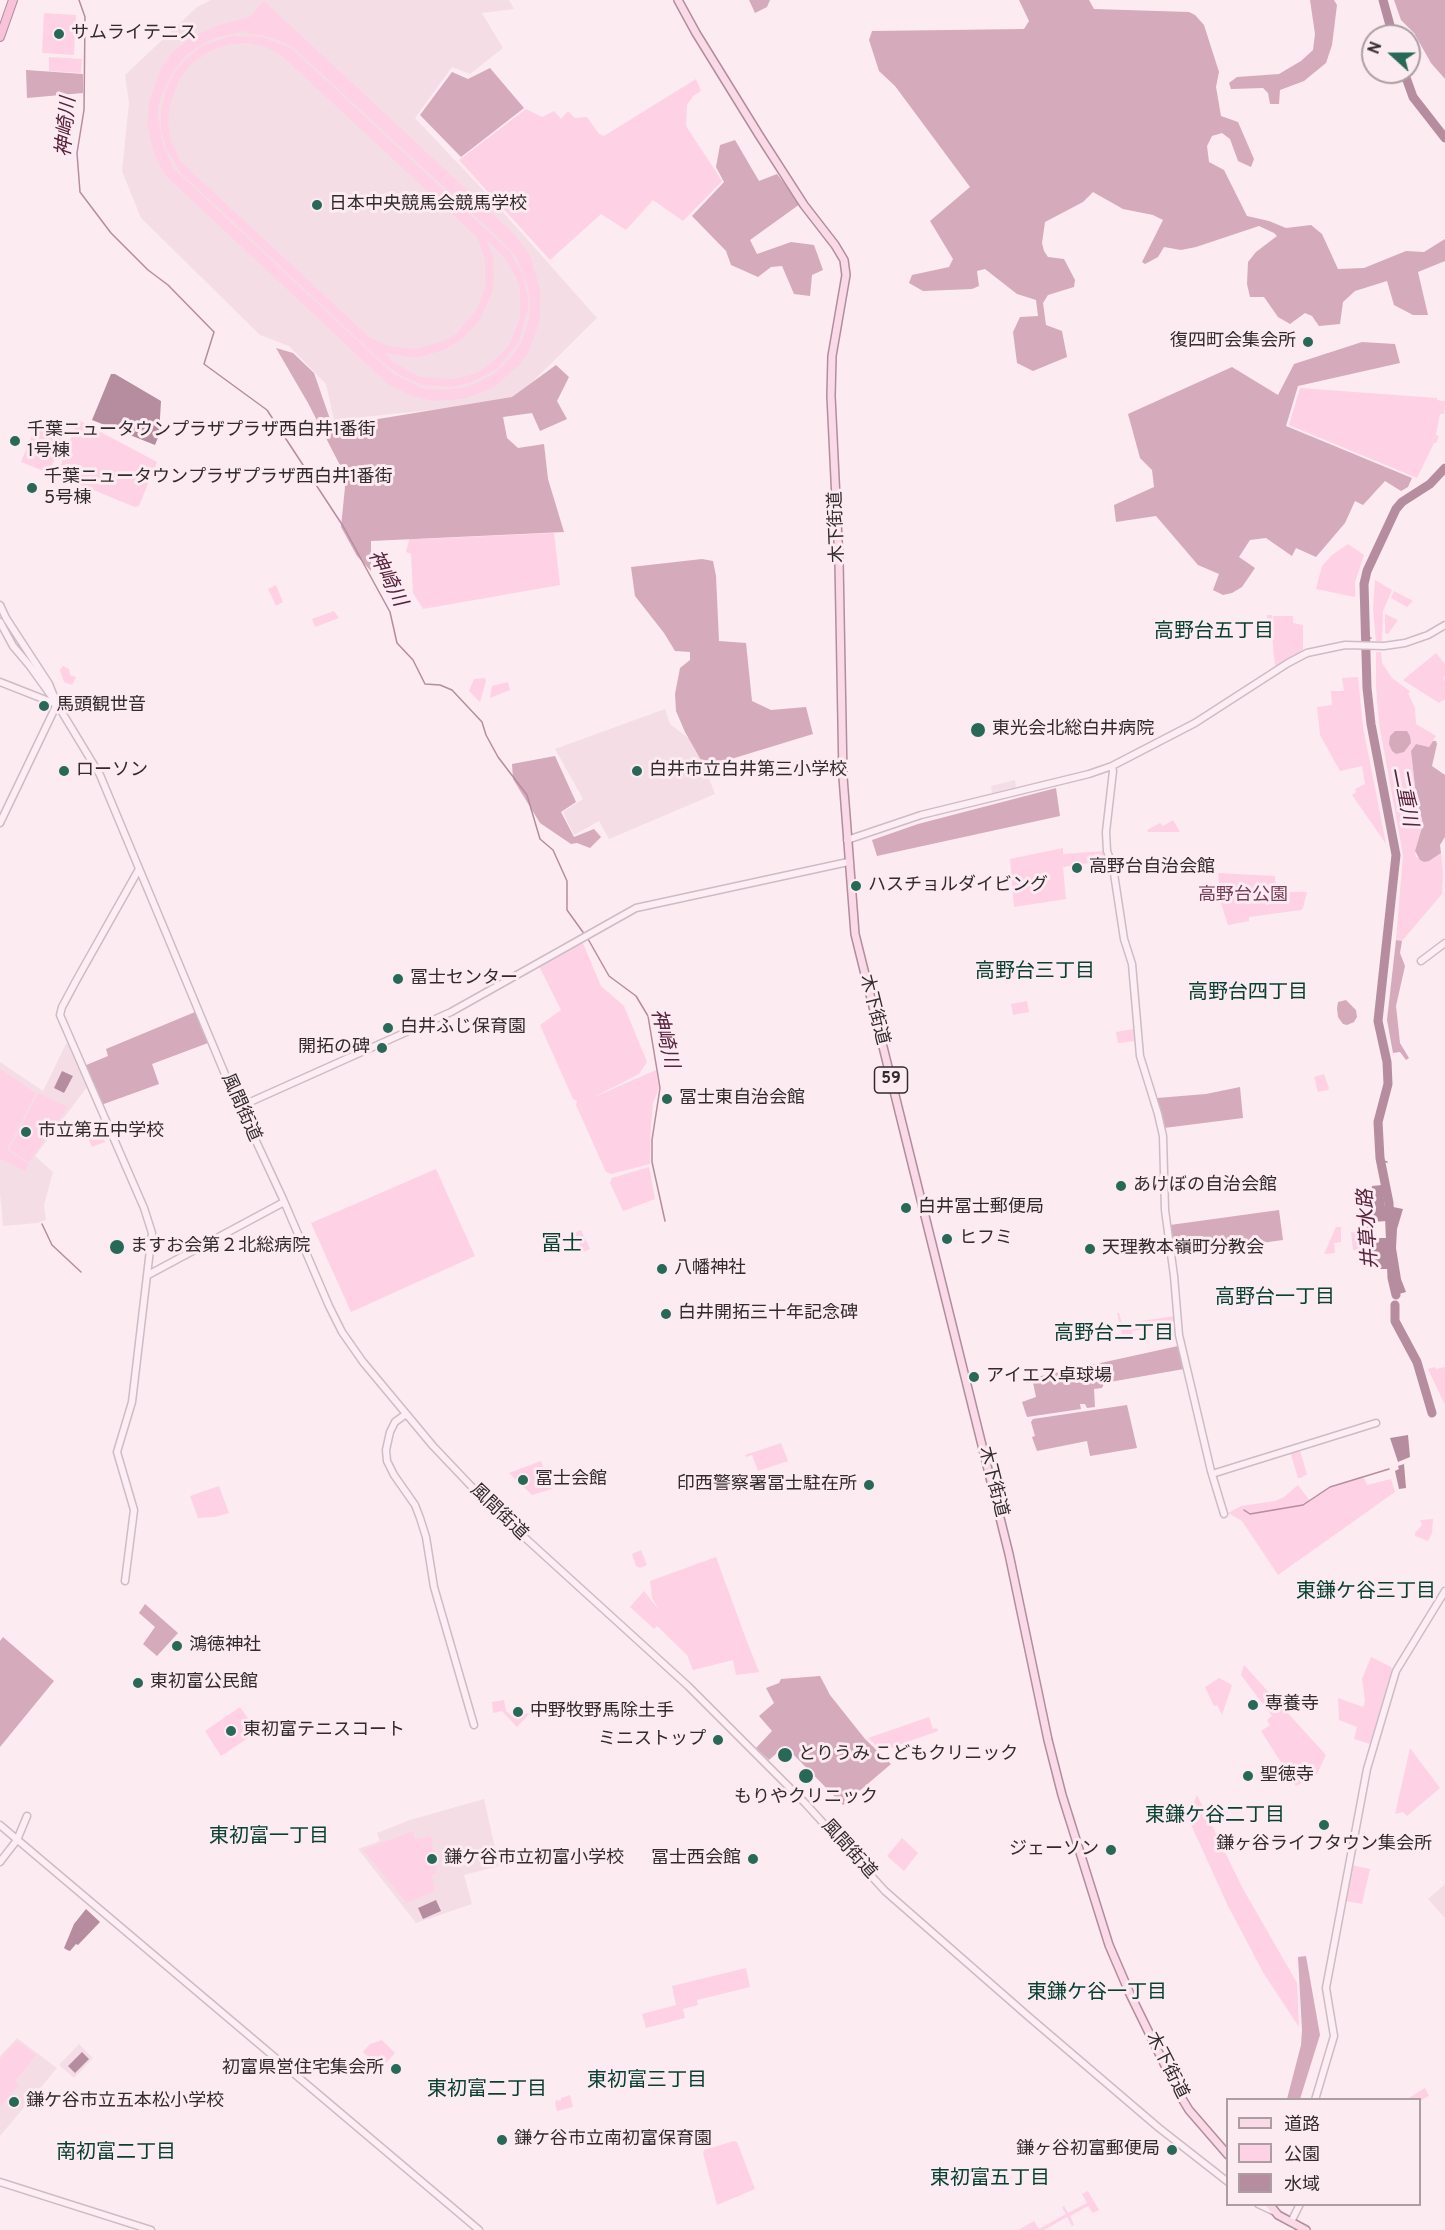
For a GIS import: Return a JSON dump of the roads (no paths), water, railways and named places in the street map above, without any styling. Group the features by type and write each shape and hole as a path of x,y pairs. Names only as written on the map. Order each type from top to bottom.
{"highway":[{"path":"0,37 13,0"}],"main road":[{"name":"木下街道","path":"678,0 753,126 804,205 841,253 846,267 833,342 831,396 839,561 843,777 855,934 1010,1554 1048,1740 1062,1795 1109,1945 1130,1994 1178,2092 1226,2155"},
{"path":"1271,2208 1306,2230"}],"street":[{"path":"0,605 49,684 57,704 0,823"},
{"path":"0,622 13,646 57,704"},
{"path":"847,840 921,815 1089,774 1112,766 1195,723 1307,653 1330,647 1392,646 1415,641 1445,625"},
{"path":"0,682 57,704"},
{"name":"風間街道","path":"57,704 100,775 239,1107 284,1202 329,1306 342,1332 363,1362 406,1414 490,1506 710,1708 806,1803 885,1891 1029,2018 1226,2181"},
{"path":"1112,766 1106,832 1107,851 1113,867 1124,939 1132,964 1140,1056 1163,1136 1165,1210 1179,1335 1212,1474 1224,1514"},
{"path":"239,1107 451,1012 636,908 849,862"},
{"path":"125,1581 134,1510 117,1452 132,1402 152,1233 150,1223 60,1015 77,979 139,869"},
{"path":"1421,961 1445,943"},
{"path":"148,1275 284,1202"},
{"path":"406,1414 395,1422 390,1432 386,1450 387,1461 393,1475 415,1505 420,1518 426,1537 434,1587 474,1725"},
{"path":"1212,1474 1376,1423"},
{"path":"1316,2098 1334,2036 1326,1988 1367,1769 1396,1671 1445,1591"},
{"path":"0,1862 17,1840 27,1816"},
{"path":"0,1825 478,2230"},
{"path":"0,2182 151,2230"},
{"path":"1292,2222 1300,2206"}],"water":[{"path":"111,374 115,374 161,401 159,435 155,445 92,420"},
{"path":"62,1071 73,1076 64,1093 54,1088"},
{"path":"1382,1185 1387,1221 1372,1222 1373,1238 1388,1238 1388,1269 1375,1269 1372,1251 1366,1240 1372,1186"},
{"path":"1393,1207 1403,1209 1397,1229 1396,1248 1401,1279 1406,1292 1399,1294 1395,1276"},
{"path":"1408,1435 1410,1457 1398,1462 1390,1438"},
{"path":"1404,1464 1406,1488 1399,1489 1395,1471 1399,1469 1398,1466"},
{"path":"436,1900 441,1911 423,1919 418,1908"},
{"path":"86,1909 100,1922 78,1945 76,1944 70,1951 67,1950 64,1948 74,1924"},
{"path":"82,2052 89,2059 75,2073 68,2066"}],"waterway":[{"name":"神崎川","path":"79,0 85,17 84,110 77,153 80,192 111,233 148,270 168,285 214,332 204,364 267,410 343,526 390,612 397,643 413,660 425,684 440,685 452,690 482,722 498,757 527,795 540,839 553,850 567,881 567,910 585,935"},
{"name":"二重川","path":"1383,0 1390,24"},
{"name":"二重川","path":"1408,84 1413,97 1445,138"},
{"name":"二重川","path":"1396,1295 1392,1278 1389,1203 1380,1158 1378,1122 1388,1084 1387,1062 1378,1021 1396,855 1371,724 1367,688 1364,584 1367,571 1396,509 1402,502 1430,484 1445,468"},
{"name":"二重川","path":"1366,638 1371,638"},
{"name":"神崎川","path":"588,939 609,976 636,996 648,1016 660,1088 652,1140 652,1162 665,1221"},
{"name":"二重川","path":"1380,1160 1387,1162"},
{"path":"42,1224 52,1245 81,1272"},
{"name":"井草水路","path":"1395,1305 1395,1321 1417,1362 1432,1413"},
{"path":"1244,1510 1250,1514 1303,1505 1330,1487 1389,1469"}],"place":[{"name":"サムライテニス","path":"59,34"},
{"name":"日本中央競馬会競馬学校","path":"317,205"},
{"name":"復四町会集会所","path":"1308,342"},
{"name":"千葉ニュータウンプラザプラザ西白井1番街 1号棟","path":"15,441"},
{"name":"千葉ニュータウンプラザプラザ西白井1番街 5号棟","path":"32,488"},
{"name":"馬頭観世音","path":"44,706"},
{"name":"東光会北総白井病院","path":"978,730"},
{"name":"ローソン","path":"64,771"},
{"name":"白井市立白井第三小学校","path":"637,771"},
{"name":"高野台自治会館","path":"1077,868"},
{"name":"ハスチョルダイビング","path":"856,886"},
{"name":"冨士センター","path":"398,979"},
{"name":"白井ふじ保育園","path":"388,1028"},
{"name":"開拓の碑","path":"382,1048"},
{"name":"冨士東自治会館","path":"667,1099"},
{"name":"市立第五中学校","path":"26,1132"},
{"name":"あけぼの自治会館","path":"1121,1186"},
{"name":"白井冨士郵便局","path":"906,1208"},
{"name":"ヒフミ","path":"947,1239"},
{"name":"ますお会第２北総病院","path":"117,1247"},
{"name":"天理教本嶺町分教会","path":"1090,1249"},
{"name":"八幡神社","path":"662,1269"},
{"name":"白井開拓三十年記念碑","path":"666,1314"},
{"name":"アイエス卓球場","path":"974,1377"},
{"name":"冨士会館","path":"523,1480"},
{"name":"印西警察署冨士駐在所","path":"869,1485"},
{"name":"鴻徳神社","path":"177,1646"},
{"name":"東初富公民館","path":"138,1683"},
{"name":"専養寺","path":"1253,1705"},
{"name":"中野牧野馬除土手","path":"518,1712"},
{"name":"東初富テニスコート","path":"231,1731"},
{"name":"ミニストップ","path":"718,1740"},
{"name":"とりうみ こどもクリニック","path":"785,1755"},
{"name":"もりやクリニック","path":"806,1776"},
{"name":"聖徳寺","path":"1248,1776"},
{"name":"鎌ヶ谷ライフタウン集会所","path":"1324,1825"},
{"name":"ジェーソン","path":"1111,1850"},
{"name":"鎌ケ谷市立初富小学校","path":"432,1859"},
{"name":"冨士西会館","path":"753,1859"},
{"name":"初富県営住宅集会所","path":"396,2069"},
{"name":"鎌ケ谷市立五本松小学校","path":"14,2102"},
{"name":"鎌ケ谷市立南初富保育園","path":"502,2140"},
{"name":"鎌ヶ谷初富郵便局","path":"1172,2150"}],"district":[{"name":"高野台五丁目","path":"1214,633"},
{"name":"高野台三丁目","path":"1035,973"},
{"name":"高野台四丁目","path":"1248,994"},
{"name":"冨士","path":"562,1246"},
{"name":"高野台一丁目","path":"1275,1299"},
{"name":"高野台二丁目","path":"1114,1335"},
{"name":"東鎌ケ谷三丁目","path":"1366,1593"},
{"name":"東鎌ケ谷二丁目","path":"1215,1817"},
{"name":"東初富一丁目","path":"269,1838"},
{"name":"東鎌ケ谷一丁目","path":"1097,1994"},
{"name":"東初富三丁目","path":"647,2082"},
{"name":"東初富二丁目","path":"487,2091"},
{"name":"南初富二丁目","path":"116,2154"},
{"name":"東初富五丁目","path":"990,2180"}],"park label":[{"name":"高野台公園","path":"1243,896"}]}
